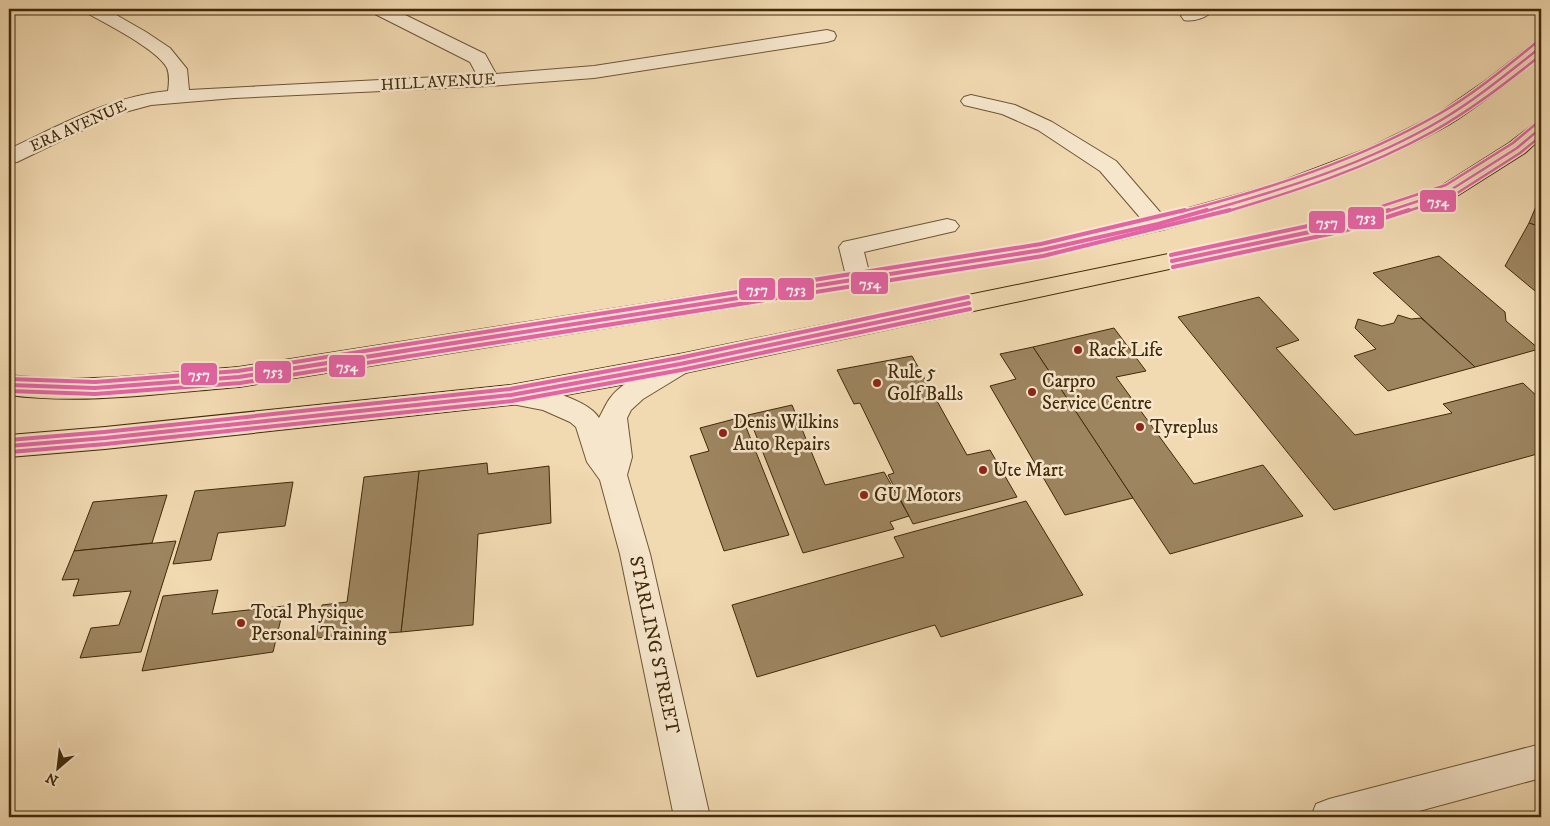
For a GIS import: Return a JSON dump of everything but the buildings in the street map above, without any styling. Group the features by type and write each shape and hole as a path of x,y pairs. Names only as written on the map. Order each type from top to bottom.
{"main road":[{"path":"9,385 42,388 129,386 239,377 1042,250 1158,224 1277,191 1377,153 1443,119 1541,48"},
{"path":"9,446 96,439 511,395 680,364 1343,225 1449,191 1518,148 1541,128"}],"street":[{"path":"93,9 156,47 169,58 178,73 178,96"},
{"path":"379,9 478,58 489,80"},
{"name":"HILL AVENUE","path":"178,96 489,80 594,72 827,36"},
{"name":"ERA AVENUE","path":"9,157 118,107 143,100 178,96"},
{"path":"970,101 1008,109 1045,126 1108,166 1158,224"},
{"path":"859,280 851,247 947,226"},
{"name":"STARLING STREET","path":"613,475 618,457 612,418 621,403 633,392 680,364"},
{"name":"STARLING STREET","path":"511,395 547,401 580,415 588,422 601,462 613,475 635,554 692,817"},
{"path":"1329,817 1541,761"}],"transit line":[{"name":"757","path":"10,379 95,382 238,371 1041,244 1143,221 1245,194 1345,160 1439,114 1477,89 1537,42"},
{"name":"753","path":"9,385 95,388 239,377 1042,250 1158,224 1277,191 1377,153 1443,119 1495,83 1541,47"},
{"name":"754","path":"9,391 66,395 95,394 240,383 1043,256 1226,212 1332,177 1390,153 1432,132 1471,108 1541,55"},
{"name":"757","path":"1171,255 1341,219 1446,185 1513,143 1537,123"},
{"name":"753","path":"1172,261 1343,225 1449,191 1517,148 1541,128"},
{"name":"754","path":"1173,267 1344,231 1451,197 1520,153 1541,136"},
{"name":"757","path":"9,440 104,432 510,389 679,358 968,297"},
{"name":"753","path":"9,446 105,438 511,395 680,364 969,303"},
{"name":"754","path":"10,452 106,444 512,401 681,370 970,309"}],"place":[{"name":"Rack Life","path":"1078,350"},
{"name":"Rule 5 Golf Balls","path":"877,383"},
{"name":"Carpro Service Centre","path":"1032,392"},
{"name":"Tyreplus","path":"1140,427"},
{"name":"Denis Wilkins Auto Repairs","path":"723,433"},
{"name":"Ute Mart","path":"983,470"},
{"name":"GU Motors","path":"864,495"},
{"name":"Total Physique Personal Training","path":"241,623"}]}
